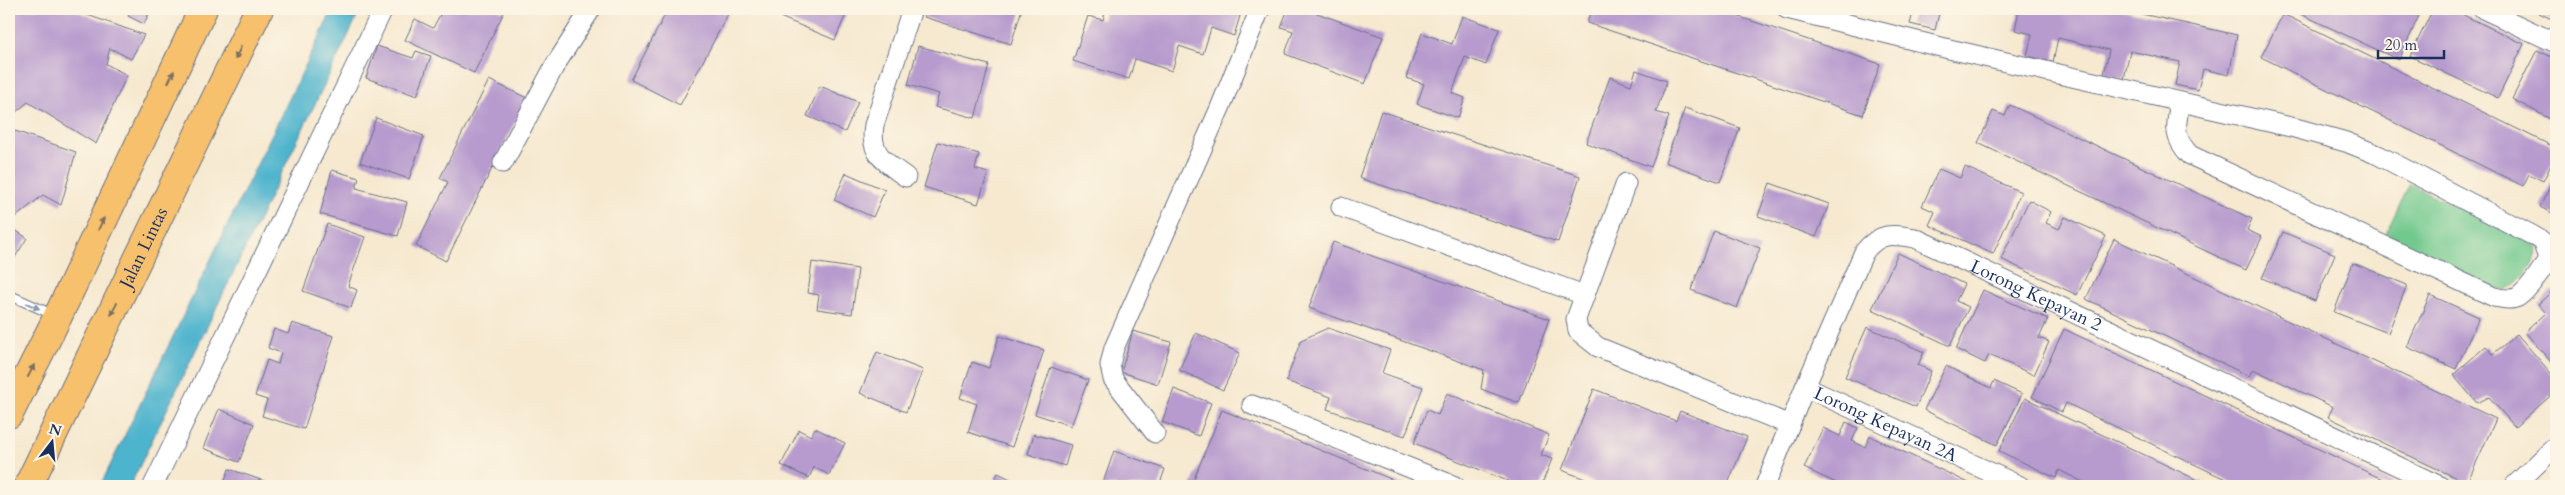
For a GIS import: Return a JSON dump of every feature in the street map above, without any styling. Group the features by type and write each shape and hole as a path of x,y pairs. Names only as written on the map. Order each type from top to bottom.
{"highway":[{"path":"9,414 58,316 203,9"},
{"name":"Jalan Lintas","path":"28,486 259,9"}],"street":[{"path":"153,486 383,9"},
{"path":"503,162 554,67 591,9"},
{"path":"906,177 878,154 873,146 872,137 912,9"},
{"path":"1155,433 1113,379 1110,365 1114,348 1220,108 1260,9"},
{"path":"1787,9 1949,49 2180,102 2325,136 2378,155 2542,240 2548,258 2544,268 2517,297 2506,300 2494,297 2190,155 2180,144 2176,131 2180,102"},
{"path":"2483,9 2556,43"},
{"path":"1626,183 1576,319 1578,331 1598,347 1790,425"},
{"path":"1341,207 1584,295"},
{"name":"Lorong Kepayan 2","path":"1765,486 1805,387 1864,252 1874,240 1886,235 1915,238 2440,486"},
{"name":"Lorong Kepayan 2A","path":"1805,387 2020,486"},
{"path":"1252,405 1455,486"},
{"path":"2514,486 2552,456"}],"lane":[{"path":"9,295 58,316"}],"green space":[{"path":"2410,184 2536,246 2535,260 2526,274 2513,286 2500,291 2385,234"}],"water":[{"path":"333,9 361,9 130,486 100,486"}],"building":[{"path":"9,9 77,9 76,11 144,35 131,59 110,48 106,64 127,75 96,144 28,102 9,118"},
{"path":"132,9 151,9 144,24 128,16"},
{"path":"443,9 498,9 504,12 474,73 405,40 415,19 433,28"},
{"path":"668,9 717,9 728,14 680,105 631,80"},
{"path":"784,9 839,9 847,12 835,40 780,17"},
{"path":"927,9 1022,9 1011,44 924,17"},
{"path":"1106,9 1242,9 1234,36 1211,28 1203,54 1179,46 1172,71 1135,59 1129,79 1073,61 1088,16 1103,20"},
{"path":"1288,9 1306,9 1383,37 1365,84 1285,54 1293,31 1281,27"},
{"path":"1591,9 1716,9 1880,64 1863,115 1587,23"},
{"path":"1914,9 1940,9 1935,30 1910,24"},
{"path":"2019,9 2119,9 2237,35 2229,75 2203,69 2198,90 2175,85 2180,62 2130,51 2124,79 2104,74 2109,50 2058,38 2053,62 2027,56 2032,34 2015,30"},
{"path":"2290,9 2422,9 2399,60"},
{"path":"2433,9 2451,9 2524,44 2498,98 2410,56"},
{"path":"2541,9 2556,9 2556,21 2539,13"},
{"path":"2283,14 2556,148 2556,155 2543,181 2529,174 2523,186 2261,57"},
{"path":"1462,16 1499,29 1486,65 1465,57 1452,93 1465,98 1458,118 1417,104 1424,84 1406,78 1422,33 1452,44"},
{"path":"377,46 413,58 416,51 431,56 417,96 366,78"},
{"path":"918,46 989,65 975,118 935,107 939,94 908,85"},
{"path":"2537,50 2556,59 2556,122 2512,99"},
{"path":"1636,70 1667,81 1656,112 1669,116 1651,167 1586,143 1610,77 1631,85"},
{"path":"489,80 527,98 446,261 416,246 448,182 440,178"},
{"path":"820,86 858,102 845,132 807,116"},
{"path":"2010,105 2252,219 2247,230 2262,237 2246,270 1978,143 1993,111 2005,116"},
{"path":"1685,108 1740,128 1720,182 1665,162"},
{"path":"1381,111 1580,176 1558,242 1359,178"},
{"path":"376,118 424,136 409,179 360,162"},
{"path":"15,131 76,152 61,205 43,195 16,217 9,215 9,141 11,142"},
{"path":"938,142 979,154 975,169 988,173 978,204 924,187"},
{"path":"1965,167 2021,192 1993,254 1929,225 1935,212 1922,206 1939,169 1960,178"},
{"path":"332,170 359,178 356,188 407,202 398,236 320,214"},
{"path":"846,173 885,190 873,217 834,200"},
{"path":"2556,174 2556,215 2540,207"},
{"path":"1770,183 1829,204 1816,237 1758,216"},
{"path":"2029,200 2051,212 2046,223 2059,229 2065,217 2106,236 2077,295 2001,259"},
{"path":"327,224 365,237 348,286 357,290 351,308 303,291"},
{"path":"9,226 27,238 9,267"},
{"path":"1714,231 1760,248 1737,308 1691,290"},
{"path":"2283,232 2335,254 2315,301 2262,278"},
{"path":"2114,239 2496,419 2467,483 2328,417 2333,407 2253,369 2249,376 2086,299"},
{"path":"1333,242 1549,319 1519,403 1481,389 1484,370 1309,308"},
{"path":"1898,253 1964,284 1956,301 1969,307 1950,346 1872,309"},
{"path":"812,262 858,269 852,314 817,309 819,295 808,293"},
{"path":"2353,263 2407,285 2388,333 2334,312"},
{"path":"2556,288 2556,368 2525,332 2546,313 2538,304"},
{"path":"1983,290 2048,319 2039,338 2049,342 2034,375 1989,355 1985,363 1956,349"},
{"path":"2430,295 2479,317 2456,369 2407,347"},
{"path":"292,323 334,336 304,429 262,416 267,400 255,396 267,360 278,364 281,353 268,348 274,329 288,334"},
{"path":"1867,327 1924,352 1918,365 1931,371 1916,407 1845,377"},
{"path":"1328,328 1390,350 1382,373 1423,387 1405,436 1327,409 1331,397 1286,381 1301,340"},
{"path":"2064,329 2397,486 2240,486 2066,403 2062,412 2032,397"},
{"path":"1133,331 1171,342 1158,384 1121,372"},
{"path":"1196,333 1240,353 1223,390 1179,370"},
{"path":"2517,334 2556,379 2556,391 2515,427 2489,397 2477,403 2453,375 2486,346 2493,354"},
{"path":"999,336 1044,350 1012,447 968,432 977,404 960,398 972,362 989,368"},
{"path":"877,352 923,370 906,412 860,393"},
{"path":"1946,366 1991,388 1994,381 2022,394 1997,445 1924,410"},
{"path":"1051,367 1088,380 1071,426 1035,414"},
{"path":"1174,389 1211,403 1199,436 1162,422"},
{"path":"1594,389 1676,421 1680,411 1747,437 1727,486 1603,486 1562,470"},
{"path":"1447,393 1549,435 1541,455 1552,459 1541,486 1520,486 1414,443 1427,410 1438,415"},
{"path":"2025,398 2210,486 2084,486 2085,483 2059,470 2056,478 1999,451"},
{"path":"219,409 254,424 239,462 203,448"},
{"path":"1222,410 1408,486 1191,486"},
{"path":"1846,422 1858,428 1852,441 1865,447 1870,436 1975,486 1843,486 1804,468 1823,428 1840,436"},
{"path":"815,428 845,443 829,475 814,467 809,478 781,465 799,430 811,436"},
{"path":"1034,434 1071,445 1065,466 1028,454"},
{"path":"1114,451 1165,469 1159,486 1102,486"},
{"path":"229,469 267,482 266,486 223,485"},
{"path":"998,473 1025,486 991,486"}]}
